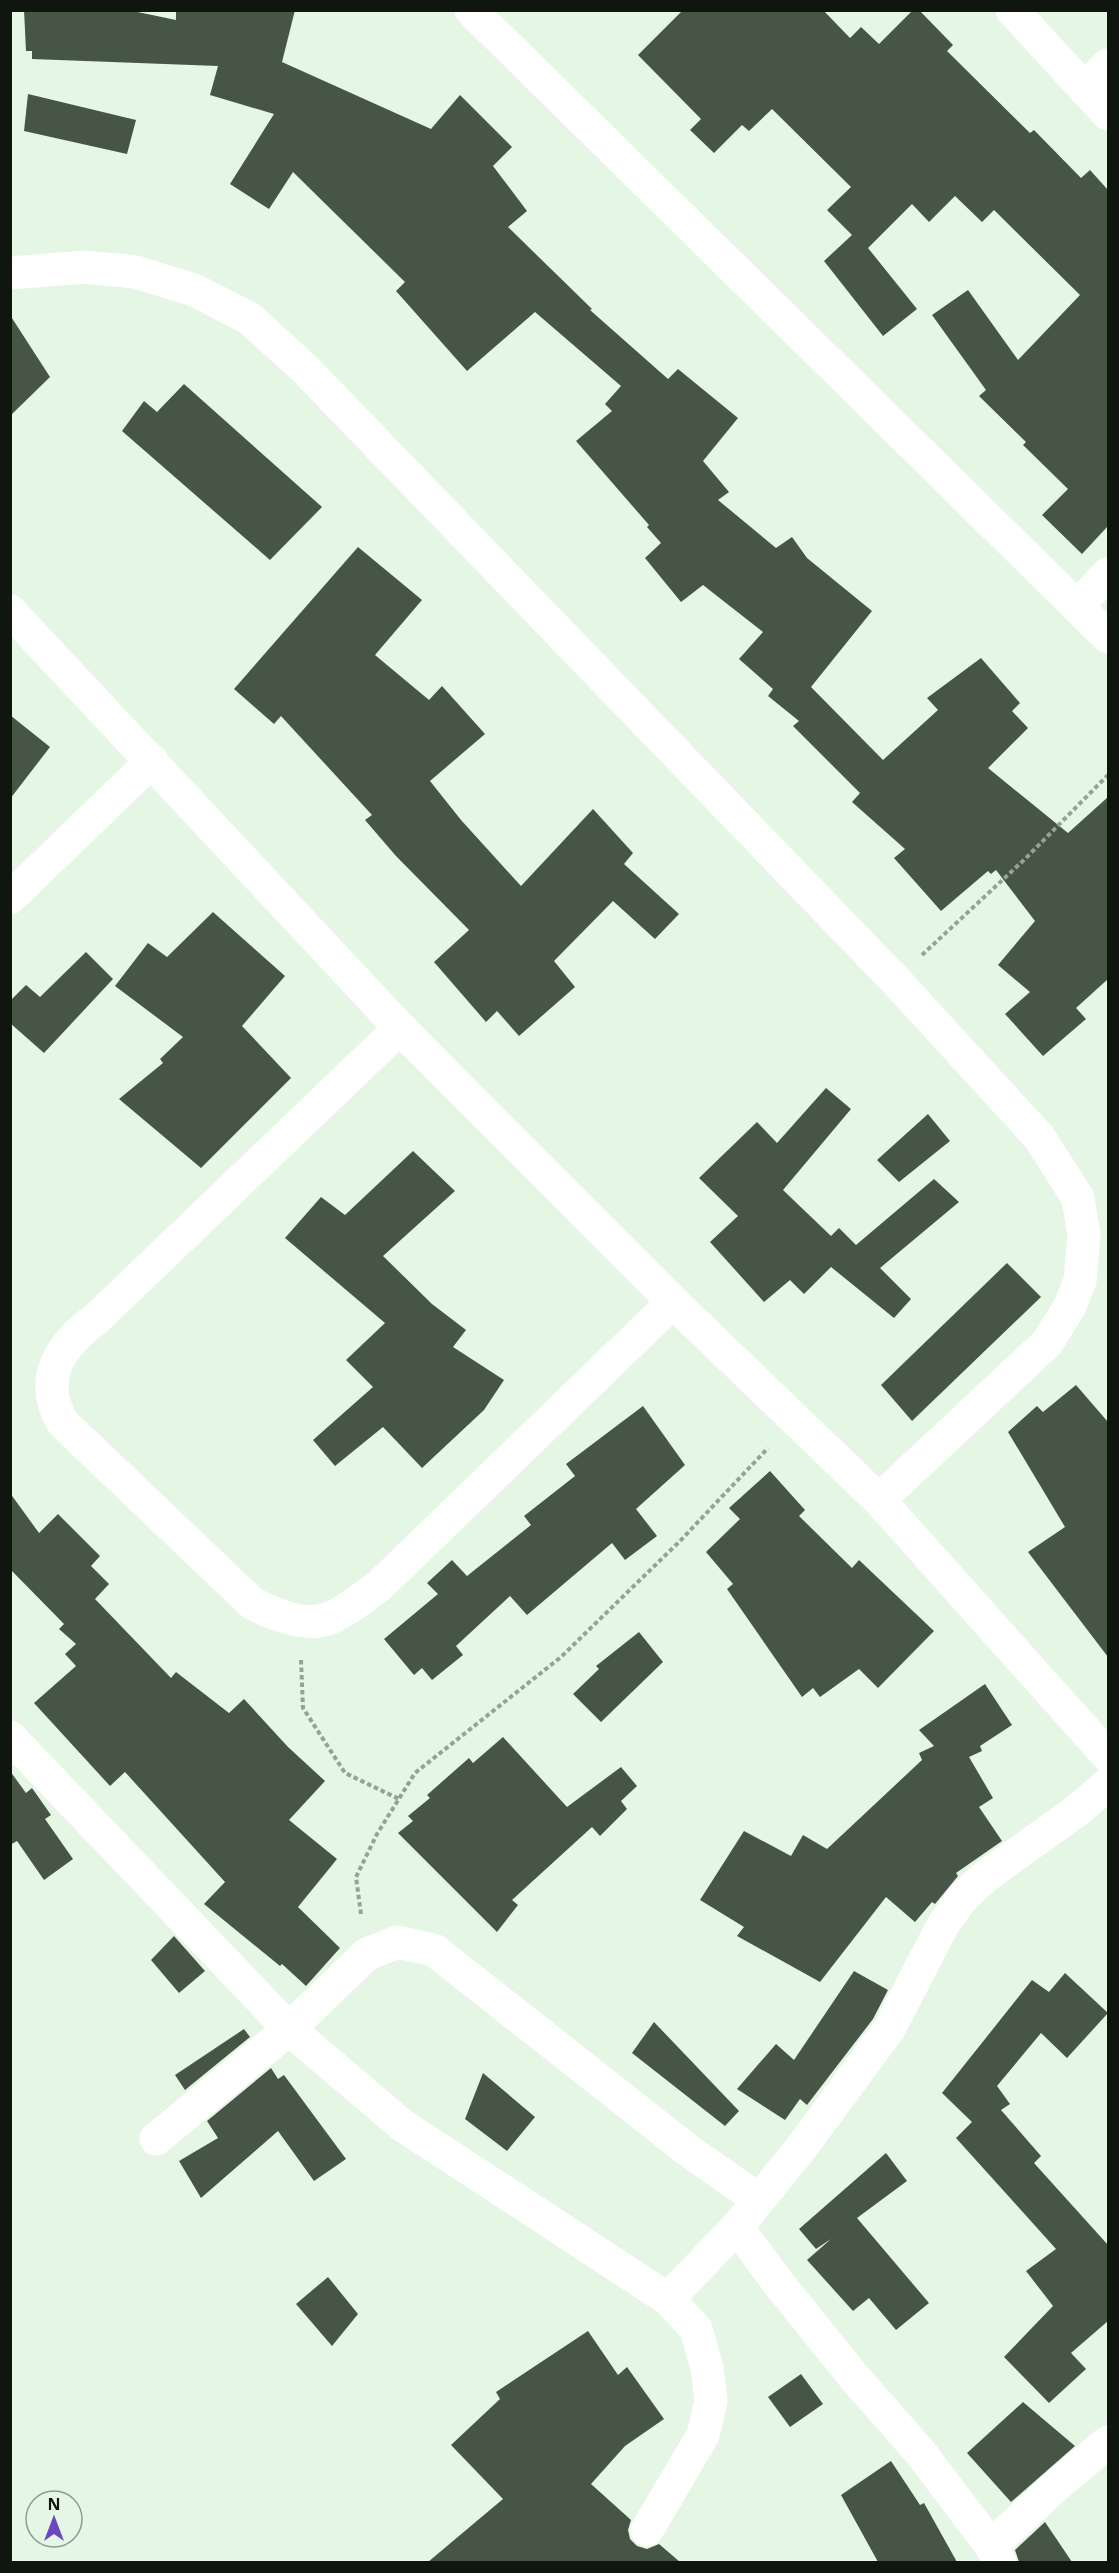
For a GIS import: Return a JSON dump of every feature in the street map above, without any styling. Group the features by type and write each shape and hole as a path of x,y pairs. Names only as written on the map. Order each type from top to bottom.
{"street":[{"path":"471,10 1078,605 1108,638"},
{"path":"1012,10 1108,114"},
{"path":"1084,89 1108,65"},
{"path":"10,273 85,267 136,272 194,290 249,318 304,368 895,980 1039,1137 1078,1197 1084,1235 1080,1281 1069,1308 1047,1343 879,1500"},
{"path":"1078,605 1108,574"},
{"path":"10,611 400,1028 674,1302 879,1500 1108,1756"},
{"path":"10,898 152,761"},
{"path":"400,1028 105,1311 77,1333 64,1349 55,1367 51,1389 54,1408 63,1423 252,1603 274,1615 300,1620 328,1619 378,1587 674,1302"},
{"path":"10,1737 289,2029 402,2126 668,2299 696,2329 707,2368 711,2401 703,2435 647,2530"},
{"path":"668,2299 737,2227 801,2148 889,2029 943,1925 963,1897 986,1876 1079,1809 1108,1784"},
{"path":"156,2139 289,2029 367,1954 398,1942 434,1950 689,2151 759,2200"},
{"path":"737,2227 786,2293 854,2377 920,2452 996,2554 1058,2484 1108,2442"}],"path":[{"path":"895,980 1025,859 1108,775"},
{"path":"367,1954 356,1877 377,1834 415,1773 561,1657 680,1541 795,1419"},
{"path":"300,1620 303,1708 345,1773 399,1799"}],"building":[{"path":"24,10 128,10 176,20 176,10 295,10 282,62 431,129 460,95 512,147 493,166 527,211 508,227 592,309 590,310 668,379 678,369 738,418 703,461 729,492 718,500 776,548 792,537 807,558 872,611 811,687 883,760 938,710 927,698 981,658 1020,703 1012,711 1028,728 988,768 1068,833 1108,797 1108,979 1076,1008 1086,1019 1043,1056 1005,1014 1030,992 998,965 1035,921 996,870 991,874 988,871 941,911 894,858 905,849 852,802 860,793 793,726 799,721 768,696 773,689 739,659 763,632 703,585 681,602 645,558 661,543 647,527 649,525 576,441 612,411 605,404 621,386 535,312 467,371 396,291 405,282 293,172 269,209 230,184 274,114 210,95 218,66 32,59 32,51 26,51"},
{"path":"683,10 823,10 850,38 861,27 879,44 913,10 919,10 953,45 947,51 1030,133 1034,130 1081,178 1090,170 1108,190 1108,526 1082,554 1042,515 1068,489 1023,445 1026,442 979,396 986,390 932,315 968,290 1018,360 1080,295 994,210 982,222 955,196 929,222 912,204 868,248 917,309 883,336 824,261 852,235 827,210 851,187 772,109 749,131 742,125 714,153 690,130 701,119 638,55"},
{"path":"28,94 136,120 127,154 24,131"},
{"path":"10,315 50,377 10,416"},
{"path":"184,384 322,507 270,560 122,431 144,401 157,412"},
{"path":"358,547 422,600 375,655 429,700 442,686 485,734 430,781 461,820 521,886 593,809 633,853 624,864 679,914 655,939 613,901 554,961 575,987 519,1036 497,1011 486,1022 434,962 469,930 396,856 365,820 372,815 281,716 274,724 234,689"},
{"path":"10,715 50,747 10,799"},
{"path":"213,912 285,976 242,1026 291,1078 201,1168 119,1099 163,1063 160,1059 183,1037 115,986 148,943 167,957"},
{"path":"86,952 113,979 44,1053 10,1023 10,1001 26,985 40,997"},
{"path":"826,1088 851,1109 783,1190 831,1236 839,1228 856,1245 934,1179 959,1202 880,1268 911,1299 894,1318 831,1267 804,1294 790,1280 764,1302 710,1242 738,1216 699,1178 757,1122 777,1143"},
{"path":"928,1114 950,1141 899,1182 877,1160"},
{"path":"413,1151 455,1191 383,1256 432,1304 466,1330 453,1347 504,1380 484,1410 422,1468 383,1427 335,1466 313,1440 373,1387 346,1360 385,1323 285,1238 321,1197 345,1215"},
{"path":"1007,1263 1041,1297 912,1421 881,1385"},
{"path":"1076,1385 1108,1422 1108,1657 1028,1552 1065,1527 1008,1432 1037,1406 1043,1412"},
{"path":"643,1406 685,1465 636,1509 657,1536 625,1560 612,1543 527,1615 510,1596 456,1646 463,1655 432,1680 422,1668 414,1675 384,1639 438,1594 427,1583 452,1560 467,1576 531,1525 524,1516 575,1476 566,1464"},
{"path":"770,1471 805,1510 799,1516 852,1568 859,1560 934,1631 878,1688 859,1669 820,1697 813,1688 802,1697 727,1589 733,1584 706,1552 740,1519 729,1508"},
{"path":"10,1493 39,1533 58,1514 100,1556 91,1566 109,1584 95,1599 171,1678 176,1672 229,1713 244,1699 288,1747 325,1781 289,1820 337,1859 298,1907 340,1948 306,1986 282,1964 280,1966 204,1904 225,1882 125,1772 110,1786 34,1703 76,1666 65,1654 76,1644 59,1629 64,1624 10,1569"},
{"path":"639,1632 663,1662 601,1722 573,1694 599,1669 596,1666"},
{"path":"985,1684 1012,1725 980,1746 982,1751 969,1757 993,1798 979,1807 1002,1841 956,1873 958,1876 935,1904 932,1902 915,1922 886,1897 820,1982 737,1936 744,1927 700,1900 744,1831 791,1856 803,1835 827,1849 922,1760 919,1753 934,1746 919,1730"},
{"path":"503,1737 567,1807 621,1767 637,1786 621,1801 627,1809 600,1836 592,1827 512,1900 518,1905 497,1932 398,1833 413,1821 408,1816 430,1798 427,1795 469,1758 473,1763"},
{"path":"10,1771 26,1793 32,1788 51,1815 45,1819 73,1859 44,1880 17,1841 10,1845"},
{"path":"174,1936 205,1971 179,1993 151,1960"},
{"path":"854,1971 888,1990 873,2019 807,2105 800,2099 785,2120 737,2089 776,2044 794,2060"},
{"path":"1065,1973 1108,2013 1067,2058 1041,2033 997,2086 1010,2104 1001,2110 1041,2156 1034,2163 1108,2245 1108,2321 1071,2353 1086,2369 1049,2403 1004,2357 1053,2306 1026,2271 1056,2249 956,2138 972,2122 942,2093 1032,1980 1049,1992"},
{"path":"654,2022 739,2111 725,2126 632,2053"},
{"path":"244,2029 250,2037 185,2090 175,2075"},
{"path":"271,2068 278,2079 284,2075 346,2159 314,2181 278,2131 201,2198 179,2161 218,2138 207,2121"},
{"path":"483,2073 535,2117 507,2151 465,2119"},
{"path":"886,2153 907,2181 857,2218 929,2303 896,2330 869,2298 853,2311 807,2260 831,2239 816,2249 799,2229"},
{"path":"328,2277 358,2314 332,2346 296,2304"},
{"path":"588,2331 618,2375 627,2367 664,2419 625,2446 591,2484 631,2520 628,2530 630,2539 637,2546 647,2549 659,2544 680,2562 428,2562 503,2499 451,2445 500,2399 496,2392"},
{"path":"801,2374 823,2404 790,2427 768,2397"},
{"path":"1023,2402 1075,2446 1011,2502 967,2453"},
{"path":"891,2461 920,2505 924,2503 957,2562 878,2562 841,2495"},
{"path":"1045,2522 1072,2562 1019,2562 1015,2550"}]}
